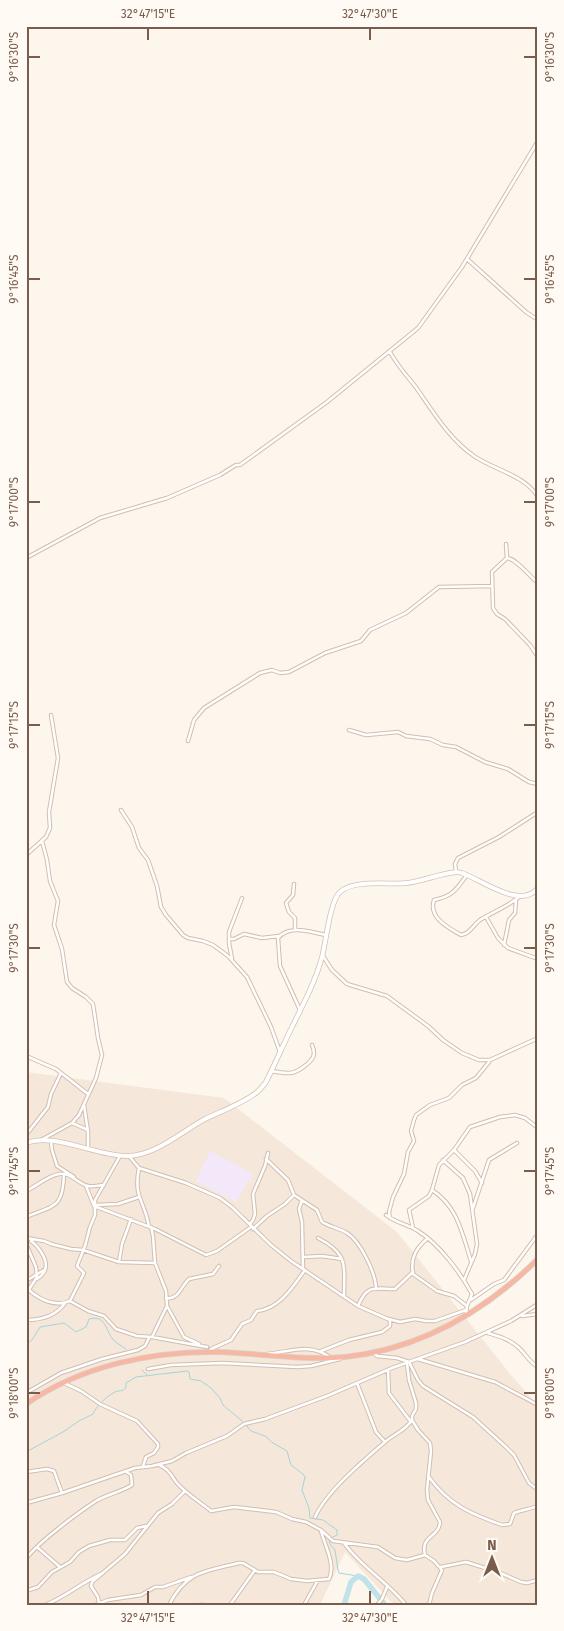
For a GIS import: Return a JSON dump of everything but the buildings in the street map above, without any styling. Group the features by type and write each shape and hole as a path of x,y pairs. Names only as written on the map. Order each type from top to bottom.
{"highway":[{"path":"26,1404 64,1383 99,1368 132,1360 181,1353 217,1352 332,1358 347,1357 397,1346 430,1334 466,1316 499,1294 538,1260"}],"street":[{"path":"26,558 100,518 167,498 220,475 236,465 240,465 311,414 389,352 418,328 467,260 538,141"},
{"path":"467,260 526,312 538,320"},
{"path":"389,352 454,438 474,456 520,480 535,492 538,497"},
{"path":"506,544 508,558"},
{"path":"508,558 515,560 538,583"},
{"path":"508,558 492,572 493,608 530,645 538,657"},
{"path":"188,741 194,720 204,708 251,677 269,670 280,673 289,672 325,653 361,641 370,630 406,613 438,587 492,586"},
{"path":"26,855 49,833 50,828 48,812 58,758 50,715"},
{"path":"350,730 366,736 398,732 406,736 430,739 443,745 456,747 485,762 508,768 529,782 538,784"},
{"path":"121,810 132,827 139,848 148,860 157,886 161,907 166,915 177,929 188,938 213,945 233,961 250,981 280,1052"},
{"path":"456,871 455,864 458,858 507,832 525,818 538,812"},
{"path":"42,840 52,887 58,901 54,926 62,949 67,982 91,1002 102,1058 96,1078 79,1115 72,1123 53,1132 42,1140"},
{"path":"26,1143 42,1140 51,1141 72,1144 88,1150 129,1156 154,1149 203,1120 253,1095 263,1086 300,1010 322,955 333,904 341,891 348,887 419,882 456,871 518,898"},
{"path":"467,875 457,890 434,901 436,917 462,936 478,921 518,898 529,895 538,888"},
{"path":"294,884 294,895 286,903 289,912 295,919 295,930"},
{"path":"233,961 229,932 242,898"},
{"path":"504,944 509,920 514,914 518,898"},
{"path":"486,917 498,938 511,950 538,959"},
{"path":"229,939 234,939 244,934 260,938 279,936 290,930 326,936"},
{"path":"279,936 280,966 300,1010"},
{"path":"322,955 332,970 347,984 387,996 424,1023 438,1036 457,1049 479,1060 490,1060 538,1038"},
{"path":"271,1071 290,1074 295,1072 313,1057 312,1045"},
{"path":"26,1056 51,1066 88,1094"},
{"path":"390,1218 389,1212 393,1197 404,1171 408,1152 414,1141 411,1131 414,1118 428,1106 449,1098 461,1086 476,1078 490,1060"},
{"path":"26,1135 48,1107 51,1094 61,1073"},
{"path":"84,1103 88,1130 88,1150"},
{"path":"413,1228 409,1210 428,1198 439,1165 454,1150 470,1127 500,1117 515,1116 525,1118 538,1128"},
{"path":"72,1123 88,1130"},
{"path":"51,1141 57,1166 86,1186 104,1185"},
{"path":"473,1210 491,1158 517,1143"},
{"path":"454,1150 475,1171 482,1183"},
{"path":"251,1227 255,1214 253,1194 268,1153"},
{"path":"94,1205 120,1156"},
{"path":"129,1156 139,1168 186,1183 228,1204 270,1245 358,1306 400,1322 415,1318 434,1321 466,1308"},
{"path":"266,1159 288,1180 294,1195 315,1207 324,1224 342,1230 353,1237 371,1267 376,1281 376,1288"},
{"path":"442,1160 466,1182 473,1210 476,1244 464,1280"},
{"path":"139,1168 136,1184 153,1236 155,1263 165,1288 167,1306 184,1337 217,1352"},
{"path":"26,1191 52,1177 64,1174 76,1179"},
{"path":"27,1216 54,1206 59,1202 64,1174"},
{"path":"30,1290 44,1301 65,1303 70,1301 84,1273 84,1271 76,1266 95,1215 94,1205 86,1186"},
{"path":"432,1190 444,1198 454,1213 471,1261"},
{"path":"94,1205 150,1227 186,1244 202,1254 208,1255 217,1251 285,1204 294,1195"},
{"path":"94,1205 118,1204 139,1197"},
{"path":"211,1349 231,1340 242,1324 254,1317 257,1311 266,1310 273,1306 293,1287 304,1270 302,1222 299,1209 302,1200"},
{"path":"386,1215 398,1224 413,1228 428,1238 464,1280 472,1294 466,1308 466,1316"},
{"path":"119,1262 122,1244 131,1219"},
{"path":"470,1300 494,1284 504,1280 538,1234"},
{"path":"318,1238 334,1248 342,1259 344,1296"},
{"path":"358,1306 364,1294 376,1288 395,1289 412,1272 413,1256 428,1238"},
{"path":"28,1239 44,1240 51,1244 83,1250 119,1262 155,1263"},
{"path":"28,1239 40,1250 46,1269"},
{"path":"26,1244 30,1250 37,1280"},
{"path":"304,1258 322,1256 342,1259"},
{"path":"166,1298 176,1297 188,1279 213,1274 219,1266"},
{"path":"26,1281 46,1269"},
{"path":"26,1294 46,1269"},
{"path":"412,1272 437,1291 454,1296 466,1308"},
{"path":"70,1301 88,1311 104,1316 116,1329 137,1336 207,1347"},
{"path":"26,1320 48,1317 58,1312 65,1303"},
{"path":"26,1503 62,1493 125,1471 172,1461 227,1436 244,1424 265,1419 418,1358 465,1342 520,1316 538,1304"},
{"path":"26,1393 61,1373 102,1359 138,1350 145,1346 167,1306"},
{"path":"520,1316 538,1314"},
{"path":"321,1351 349,1340 382,1332 390,1326 388,1318"},
{"path":"486,1332 510,1340 538,1368"},
{"path":"256,1355 304,1348 321,1351 332,1358"},
{"path":"372,1352 377,1356 397,1358 408,1362 423,1386 473,1417 507,1448 514,1455 529,1483 538,1490"},
{"path":"148,1369 171,1365 222,1363 298,1367 317,1365 347,1357"},
{"path":"418,1358 495,1382 538,1405"},
{"path":"315,1517 320,1506 332,1491 385,1442 403,1431 411,1421 416,1409 416,1403 409,1380 408,1362"},
{"path":"388,1370 389,1393 430,1443 428,1500 440,1522 440,1526 425,1542 423,1546 425,1556 441,1567 466,1562 498,1572 521,1582 527,1583 538,1580"},
{"path":"64,1383 81,1391 100,1404 130,1417 152,1437 158,1444 158,1447 154,1454 146,1457 143,1466"},
{"path":"357,1383 376,1432 385,1442"},
{"path":"158,1465 166,1469 185,1491 211,1511 234,1507 276,1512 292,1519 306,1522 321,1530 333,1540 378,1547 395,1558 407,1560 425,1556"},
{"path":"26,1472 47,1469 54,1471 62,1493"},
{"path":"26,1559 37,1547 97,1501 121,1492 132,1485 131,1475 125,1471"},
{"path":"429,1477 453,1504 502,1525 510,1524 516,1512 538,1506"},
{"path":"99,1603 92,1584 125,1554 158,1513 172,1504 185,1491"},
{"path":"26,1591 38,1587 52,1572 70,1562 79,1552 89,1546 110,1540 125,1540 137,1528 146,1526"},
{"path":"95,1605 108,1600 141,1595 155,1587 163,1587 206,1570 239,1563 244,1563 262,1573 274,1572 300,1580 329,1579 331,1562 321,1530"},
{"path":"344,1543 352,1554 397,1594 406,1605"},
{"path":"37,1547 60,1567"},
{"path":"429,1605 441,1573 441,1567"},
{"path":"230,1605 255,1570"},
{"path":"45,1605 59,1599 80,1584 105,1572"},
{"path":"169,1605 184,1584 193,1576"},
{"path":"304,1605 319,1580"},
{"path":"377,1605 387,1586"},
{"path":"199,1605 205,1605"}],"shaded area":[{"path":"26,1072 224,1098 397,1232 538,1406 538,1605 394,1605 345,1552 320,1605 26,1605"},
{"path":"210,1151 253,1174 236,1202 196,1181"}],"waterway":[{"path":"26,1341 28,1343 32,1340 40,1327 64,1323 76,1332 86,1327 89,1319 95,1318 102,1321 113,1340 126,1349"},
{"path":"142,1370 147,1375"},
{"path":"26,1452 93,1414 105,1399 115,1392 125,1389 126,1383 136,1377 187,1371 189,1372 190,1379 201,1381 211,1388 220,1398 223,1405 251,1431 265,1436 287,1451 291,1465 305,1477 302,1490 309,1508 310,1518 323,1520 337,1530 337,1535 329,1539 330,1544 335,1550 339,1573 358,1576"},
{"path":"344,1605 351,1582 358,1576 364,1579 385,1605"}]}
